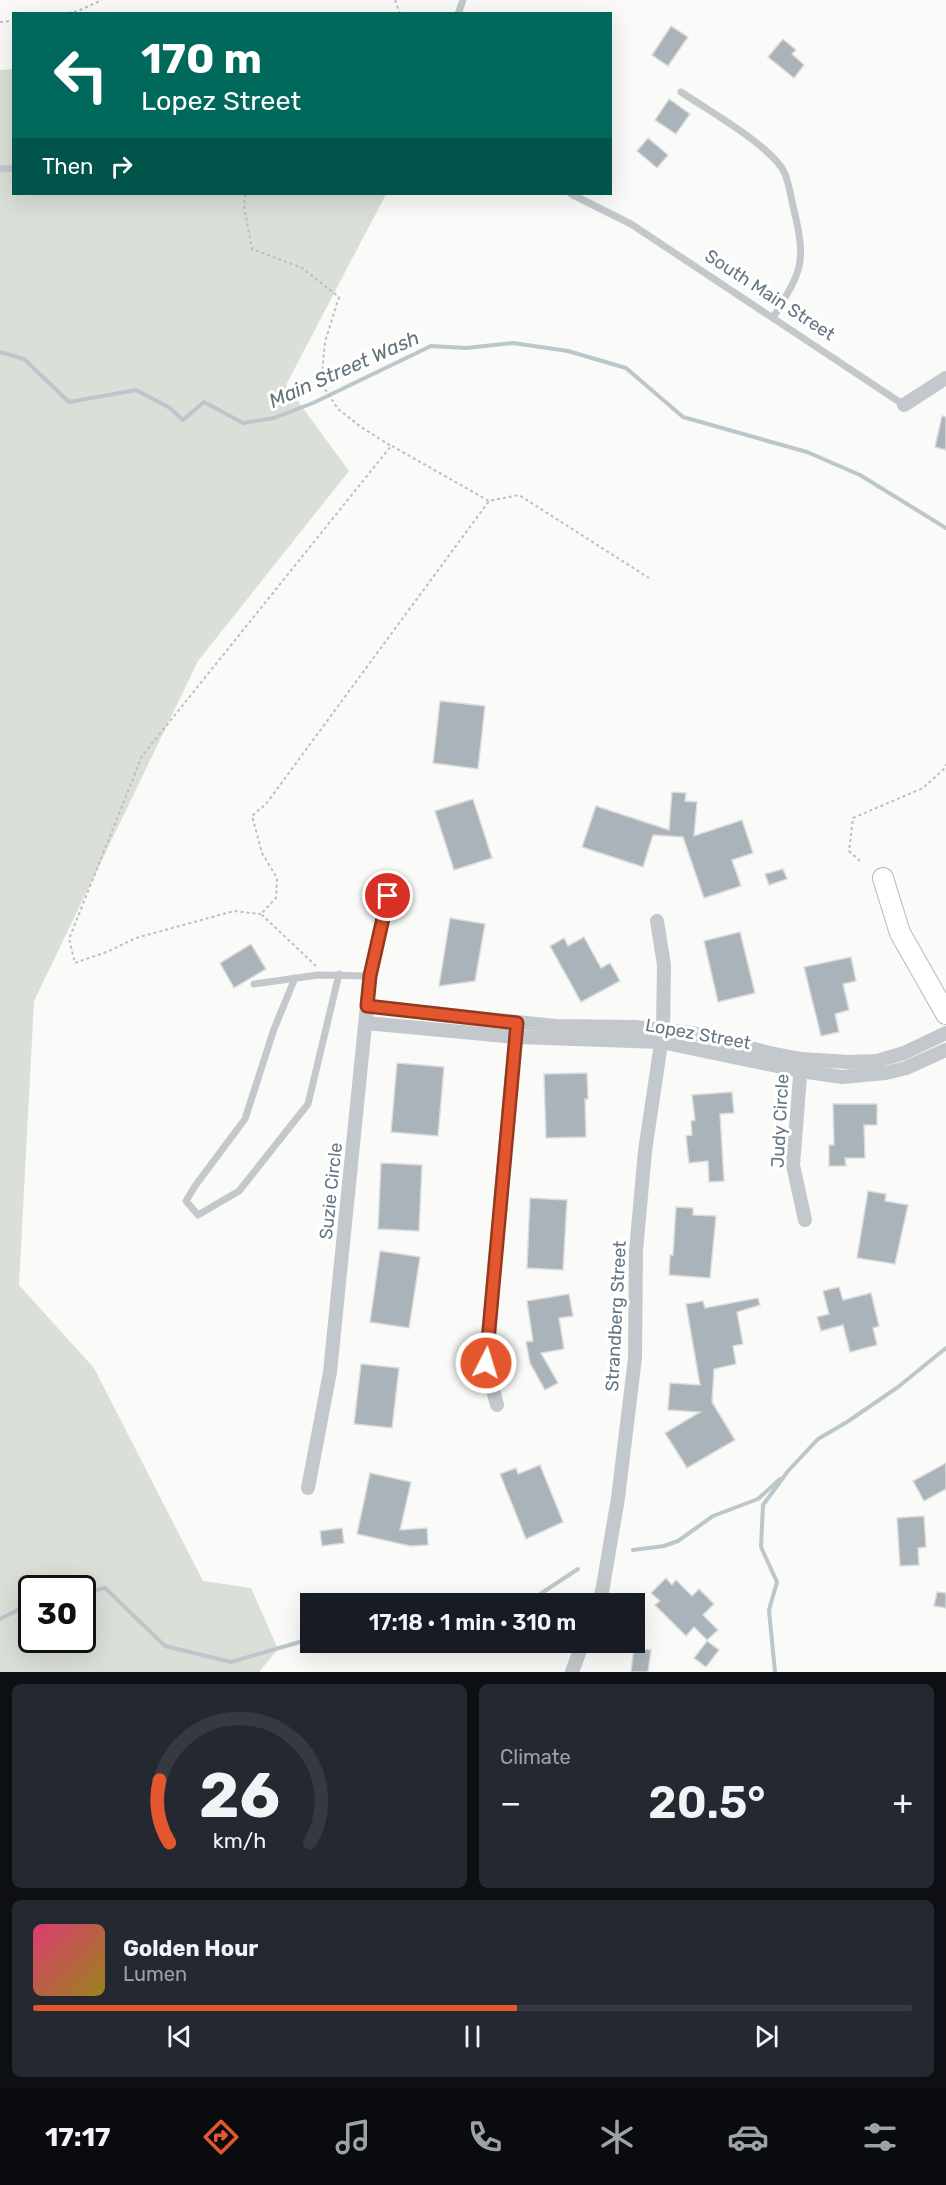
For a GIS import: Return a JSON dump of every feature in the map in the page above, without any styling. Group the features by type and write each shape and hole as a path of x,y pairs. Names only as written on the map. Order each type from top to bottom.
{"street":[{"name":"South Main Street","path":"904,405 946,378"},
{"path":"883,878 900,933 946,1014"},
{"name":"Suzie Circle","path":"308,1488 330,1372 370,976 388,896"},
{"name":"Strandberg Street","path":"602,1593 618,1498 635,1358 636,1251 645,1151 662,1036 664,965 657,921"},
{"name":"Lopez Street","path":"367,1006 516,1030"},
{"name":"Lopez Street","path":"366,1023 516,1030 555,1026 609,1025 662,1036 692,1033 770,1053 843,1077 886,1073 906,1068 946,1050"},
{"path":"497,1405 486,1363 516,1030"},
{"name":"Lopez Street","path":"801,1065 877,1061 904,1053 946,1034"},
{"name":"Judy Circle","path":"801,1065 793,1165 805,1220"},
{"path":"572,1672 579,1653"}],"lane":[{"path":"681,92 756,143 785,173 800,234 801,261 795,280 773,318"},
{"name":"South Main Street","path":"574,195 631,224 904,405"},
{"path":"254,984 339,974 370,976"},
{"path":"295,978 274,1029 245,1119 186,1201 198,1215 239,1191 308,1104 339,974"}],"path":[{"path":"70,12 102,0"},
{"path":"245,195 244,206 252,249 302,267 339,297 325,342 321,383 338,409 361,427 392,446 489,501 519,495 649,578"},
{"path":"326,975 261,914 234,911 136,938 75,963 69,939 142,756 392,446"},
{"path":"261,914 276,898 278,878 262,853 252,816 266,804 489,501"},
{"path":"860,861 849,851 853,818 923,788 945,768 946,764"}],"shaded area":[{"path":"12,69 12,195 385,195 286,385 349,471 198,661 34,1001 19,1285 94,1368 203,1581 251,1588 278,1649 259,1672 0,1672 0,70"}],"building":[{"path":"671,26 688,37 668,66 652,55"},
{"path":"783,39 796,50 792,54 804,65 794,78 768,57"},
{"path":"669,99 690,114 676,134 655,120"},
{"path":"648,138 668,155 657,168 637,151"},
{"path":"942,416 946,417 946,450 935,447"},
{"path":"440,701 485,706 478,769 433,763"},
{"path":"672,792 686,793 685,801 697,802 694,836 742,820 753,853 732,860 741,886 704,898 683,837 653,835 643,867 582,847 596,806 669,830"},
{"path":"473,799 492,858 454,870 435,811"},
{"path":"783,869 787,879 769,885 765,874"},
{"path":"450,918 485,924 475,981 439,986"},
{"path":"740,932 755,993 718,1002 704,941"},
{"path":"584,937 601,968 610,963 620,981 581,1002 550,946 564,938 568,946"},
{"path":"251,944 266,969 234,988 220,963"},
{"path":"851,957 856,981 843,984 849,1010 835,1014 839,1032 821,1036 804,967"},
{"path":"397,1063 444,1067 438,1136 391,1132"},
{"path":"587,1073 586,1137 546,1138 544,1074"},
{"path":"732,1092 734,1113 720,1114 724,1181 709,1182 708,1161 689,1163 686,1136 692,1135 691,1121 695,1120 692,1095"},
{"path":"833,1104 877,1104 877,1125 864,1125 865,1158 845,1158 846,1166 829,1166 829,1145 834,1145"},
{"path":"381,1163 422,1165 419,1231 378,1229"},
{"path":"868,1191 886,1194 885,1201 908,1205 895,1264 857,1258"},
{"path":"530,1198 567,1200 563,1270 527,1268"},
{"path":"676,1207 693,1208 693,1215 716,1216 710,1278 669,1275 670,1255 673,1255"},
{"path":"380,1251 420,1257 409,1328 370,1322"},
{"path":"839,1287 843,1300 871,1293 879,1326 873,1328 877,1345 850,1352 843,1325 821,1331 817,1317 829,1314 823,1291"},
{"path":"569,1294 573,1316 559,1318 564,1349 541,1353 558,1383 545,1390 530,1363 526,1342 533,1341 527,1301"},
{"path":"758,1298 760,1305 737,1312 743,1344 733,1346 736,1364 714,1369 712,1402 735,1440 687,1468 665,1433 700,1412 668,1410 670,1383 700,1385 686,1304 703,1301 705,1308"},
{"path":"361,1364 399,1368 392,1428 354,1424"},
{"path":"946,1463 946,1489 924,1501 913,1481"},
{"path":"540,1465 563,1522 526,1539 500,1474 516,1468 518,1474"},
{"path":"370,1473 411,1482 400,1530 427,1528 428,1545 410,1546 357,1534"},
{"path":"924,1516 926,1547 918,1548 919,1565 900,1566 897,1518"},
{"path":"342,1528 344,1543 322,1546 320,1531"},
{"path":"666,1578 672,1585 676,1580 692,1596 699,1589 714,1604 703,1615 718,1630 707,1640 694,1627 686,1636 655,1605 660,1601 651,1593"},
{"path":"937,1592 946,1593 946,1608 934,1606"},
{"path":"707,1641 719,1650 706,1667 694,1658"},
{"path":"645,1649 651,1650 648,1672 631,1672 633,1653 645,1653"}],"waterway":[{"name":"Main Street Wash","path":"0,352 24,359 69,402 136,390 170,408 183,420 204,402 243,423 274,418 313,403 431,346 466,348 513,343 568,351 626,368 683,417 807,452 860,475 946,528"},
{"path":"775,1672 769,1610 777,1582 761,1547 763,1505 788,1471 818,1439 898,1387 946,1348"},
{"path":"633,1550 664,1546 678,1541 713,1516 758,1499 780,1479"},
{"path":"542,1593 578,1569"},
{"path":"96,1590 105,1588 165,1646 231,1662 300,1642"},
{"path":"0,1619 18,1610"}],"route":[{"path":"388,896 370,976 367,1006 517,1023 486,1363"}]}
